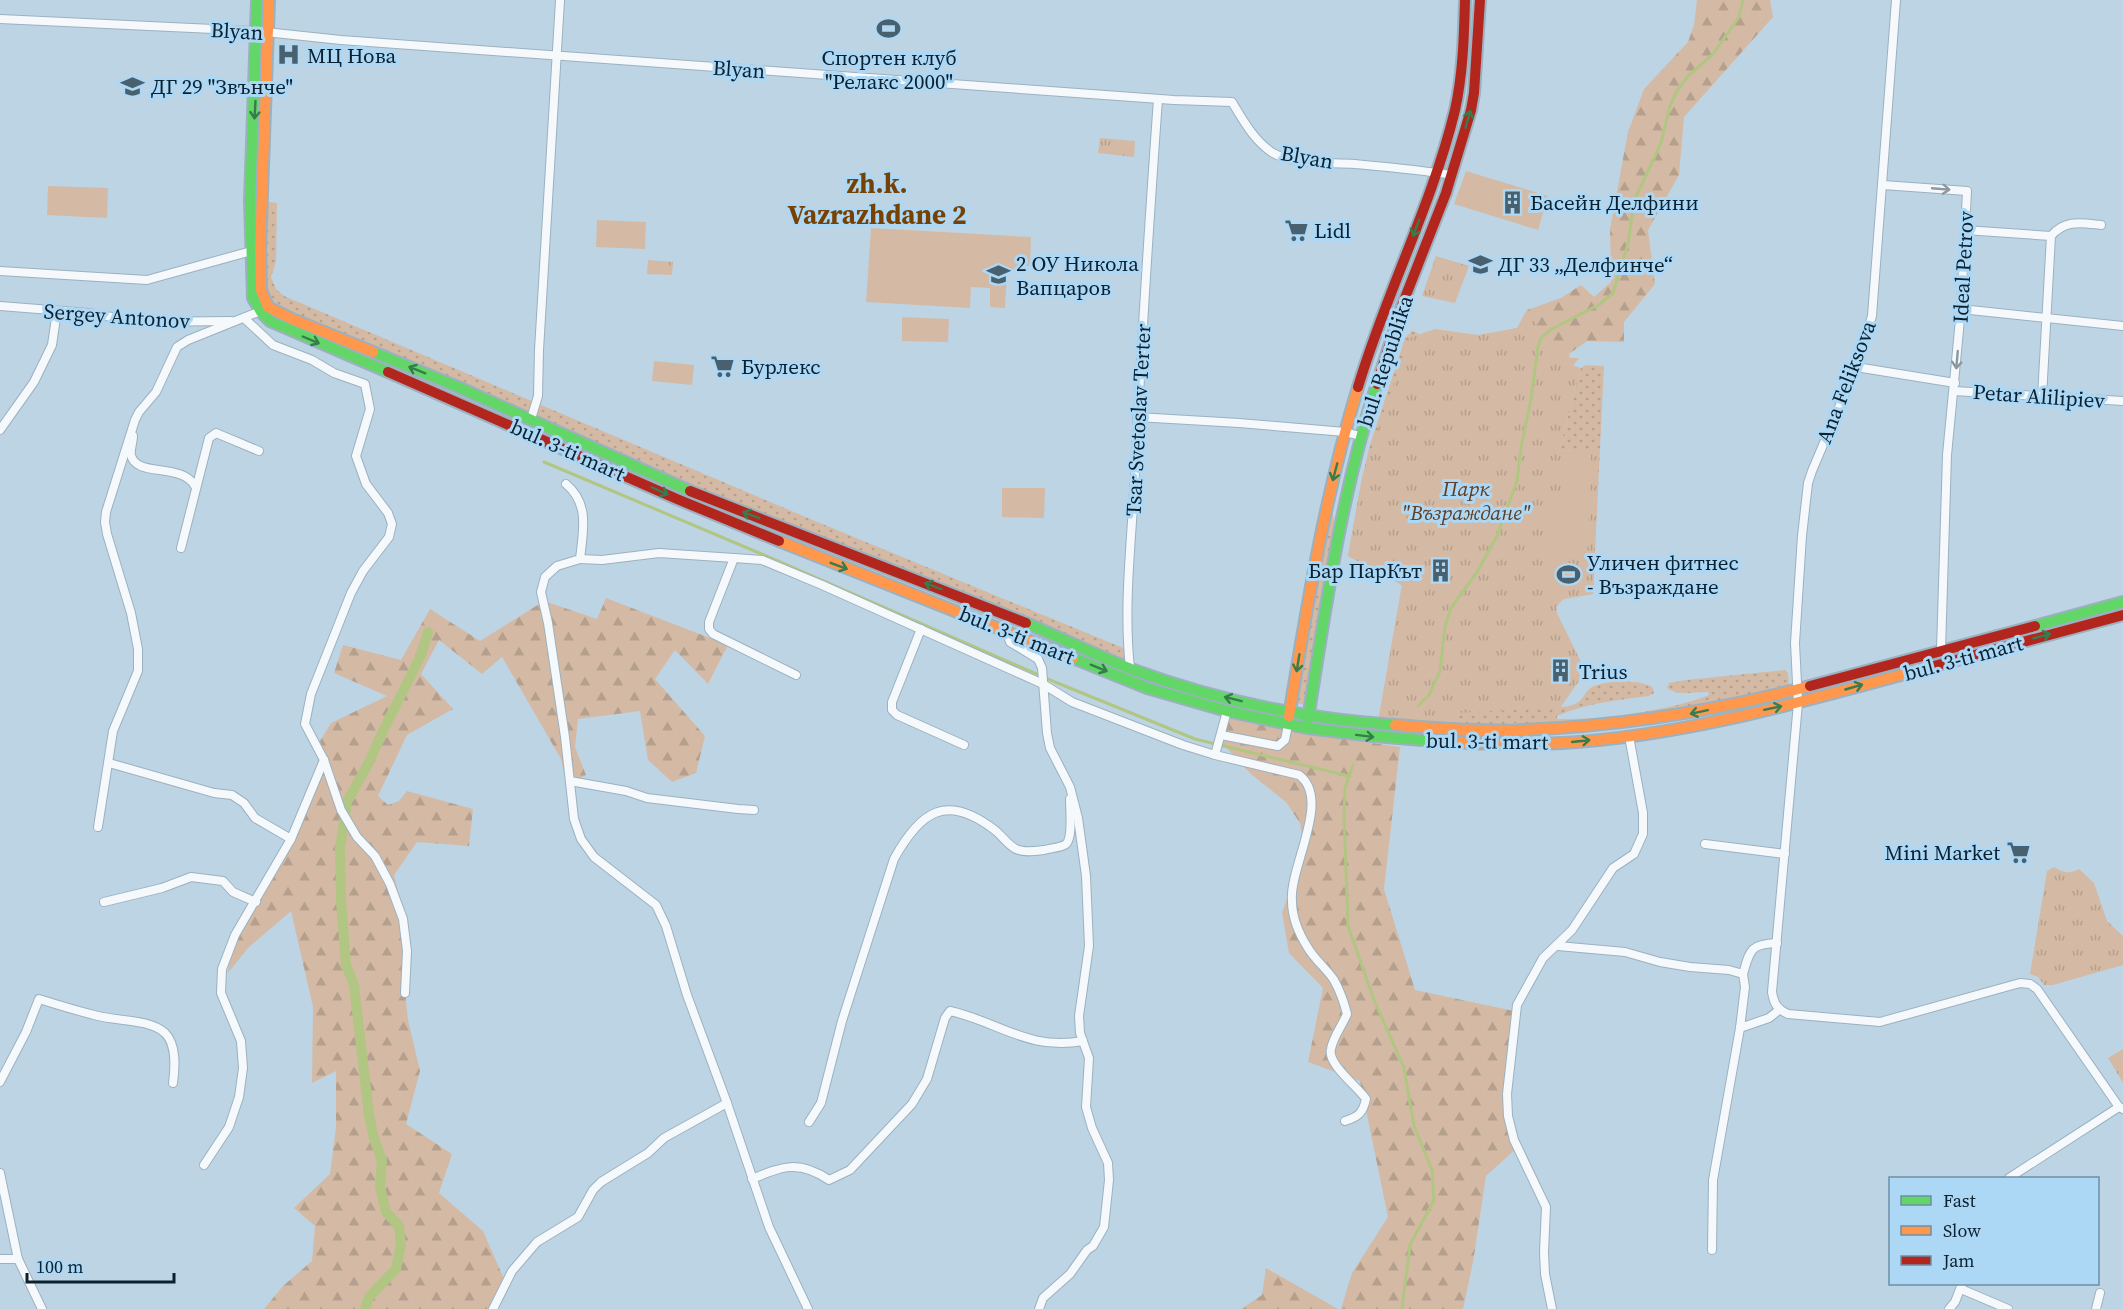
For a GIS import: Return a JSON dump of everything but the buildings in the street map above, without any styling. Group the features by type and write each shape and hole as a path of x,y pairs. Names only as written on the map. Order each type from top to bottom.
{"street":[{"path":"98,827 113,731 138,671 138,649 131,612 105,522 120,462 139,412 156,392 177,347 188,340 264,309 255,250 256,0"},
{"path":"255,250 269,0"},
{"path":"531,419 538,396 539,342 560,0"},
{"name":"bul. Republika","path":"1288,725 1319,537 1345,432 1362,373 1436,172 1454,111 1460,80 1465,0"},
{"name":"bul. Republika","path":"1307,728 1337,538 1360,436 1403,303 1452,175 1474,93 1480,0"},
{"name":"Ana Feliksova","path":"1779,1010 1772,992 1798,703 1796,631 1808,483 1856,367 1872,316 1896,0"},
{"name":"Blyan","path":"0,19 256,31 341,40 557,56 1158,99 1232,102 1254,136 1264,146 1275,154 1293,160 1452,175"},
{"name":"Tsar Svetoslav Terter","path":"1130,668 1126,636 1137,417 1158,99"},
{"name":"Ideal Petrov","path":"1883,184 1967,191 1961,309 1947,455 1941,650"},
{"path":"2042,397 2051,236 2058,228 2068,223 2102,225"},
{"path":"1965,230 2051,236"},
{"path":"0,271 147,280 255,250"},
{"name":"Sergey Antonov","path":"0,306 88,313 140,322 234,321"},
{"name":"bul. 3-ti mart","path":"264,309 531,419 702,496 992,608 1130,668 1179,685 1290,711 1363,723 1463,730 1523,730 1632,722 1687,714 1797,690 2123,602"},
{"name":"bul. 3-ti mart","path":"264,309 277,326 518,427 677,499 836,565 1147,688 1227,711 1288,725 1373,736 1468,743 1563,743 1629,736 1688,727 1798,703 2123,615"},
{"path":"1961,309 2123,326"},
{"path":"0,430 34,382 52,345 57,311"},
{"path":"244,318 273,345 312,360 334,373 365,384 370,409 356,456 366,484 388,513 392,524 389,537 363,571 351,592 310,694 305,724 324,760 341,810 357,837 375,856 390,884 403,918 407,951 405,993"},
{"name":"Petar Alilipiev","path":"1856,367 1954,387 2042,397 2123,401"},
{"path":"1137,417 1345,432 1360,436"},
{"path":"132,432 131,453 136,463 142,467 185,475 195,486"},
{"path":"182,548 195,486 209,438 216,433 259,451"},
{"path":"566,484 574,491 585,519 580,559"},
{"path":"808,1309 769,1227 687,994 666,926 656,905 594,857 581,839 574,819 548,624 541,592 544,577 557,567 580,559 602,560 659,553 762,560 1043,683 1072,702 1216,752 1299,775 1307,780 1310,790 1311,821 1295,876 1291,900 1294,919 1308,949 1333,978 1347,1014 1330,1053 1335,1067 1356,1086 1366,1099 1364,1109 1357,1117 1345,1121"},
{"path":"734,558 709,622 709,629 714,634 796,675"},
{"path":"921,629 892,702 892,710 897,715 964,745"},
{"path":"1005,630 1010,642 1038,659 1042,672 1050,748 1070,787 1078,818 1086,876 1089,946 1079,1016 1080,1033 1089,1058 1086,1107 1092,1128 1108,1162 1110,1180 1104,1227 1093,1246 1087,1250 1070,1274 1042,1298 1038,1309"},
{"path":"1216,752 1227,711"},
{"path":"1220,737 1278,746 1284,740 1288,725"},
{"path":"1552,1309 1545,1274 1546,1207 1514,1140 1508,1116 1507,1094 1517,1005 1544,958 1572,930 1613,868 1634,854 1643,834 1643,813 1629,736"},
{"path":"204,1165 230,1127 239,1097 243,1068 241,1041 221,993 222,969 235,935 291,839 324,760"},
{"path":"109,763 214,793 232,795 244,803 255,818 291,839"},
{"path":"570,781 626,791 647,798 754,810"},
{"path":"810,1122 821,1103 842,1021 894,859 905,840 919,822 939,811 955,810 972,815 1018,850 1034,851 1061,846 1068,843 1070,836 1070,787"},
{"path":"1705,844 1785,854"},
{"path":"104,902 162,888 191,877 224,881 233,892 256,902"},
{"path":"1712,1250 1713,1180 1740,1028 1745,987 1743,974 1753,948 1759,944 1777,943"},
{"path":"1558,946 1625,952 1660,962 1729,970 1743,974"},
{"path":"1740,1028 1769,1018 1779,1010 1788,1014 1880,1023 2020,983 2030,984 2037,989 2055,1013 2121,1108 2012,1177"},
{"path":"0,1082 26,1032 39,999 97,1016 118,1021 133,1021 161,1030 167,1034 171,1042 175,1063 173,1083"},
{"path":"752,1179 777,1168 792,1166 818,1173 829,1180 850,1170 912,1104 927,1079 945,1018 950,1011 1028,1040 1058,1043 1083,1041"},
{"path":"493,1309 512,1271 537,1242 578,1217 593,1190 601,1182 648,1153 664,1138 727,1103"},
{"path":"0,1173 18,1259 42,1309"},
{"path":"0,1259 18,1259"},
{"path":"1949,1309 1962,1286 2008,1309"},
{"path":"2096,1309 2100,1293"}],"green space":[{"path":"1697,0 1770,0 1773,17 1684,117 1679,175 1648,230 1655,284 1624,322 1624,342 1587,341 1569,354 1570,358 1579,358 1573,366 1507,330 1517,328 1527,310 1561,298 1581,285 1594,297 1611,282 1610,229 1628,132 1644,89 1688,42 1694,25"},
{"path":"1100,138 1135,141 1134,157 1098,153"},
{"path":"1466,171 1548,196 1538,230 1454,204"},
{"path":"48,186 108,188 107,218 47,215"},
{"path":"261,201 277,203 276,262 271,277 276,289 284,296 808,518 1128,650 1130,668 702,496 292,319 264,299"},
{"path":"597,220 646,222 645,249 596,247"},
{"path":"871,228 1031,237 1030,266 1018,266 1017,271 1007,271 1005,308 990,307 990,288 971,287 970,308 866,302"},
{"path":"1436,256 1469,266 1455,303 1422,296"},
{"path":"648,260 673,262 672,275 647,274"},
{"name":"Парк \"Възраждане\"","path":"1527,310 1565,363 1581,368 1559,450 1599,452 1593,594 1563,599 1556,607 1584,668 1578,671 1581,678 1560,708 1454,713 1455,728 1378,722 1402,585 1348,556 1362,478 1409,338 1435,329 1478,335 1517,328"},
{"path":"902,317 949,319 948,342 902,341"},
{"path":"1412,331 1418,333 1420,338 1563,703 1561,707 1578,703 1592,687 1605,683 1632,682 1653,688 1654,693 1649,696 1591,705 1557,716 1557,719 1593,718 1655,710 1709,695 1708,692 1682,693 1667,688 1669,683 1686,680 1785,670 1788,673 1789,684 1785,687 1679,711 1562,724 1514,723 1485,727 1378,722 1402,585 1348,556 1370,445 1405,338"},
{"path":"654,361 694,365 692,385 652,381"},
{"path":"1586,365 1604,366 1593,594 1563,599 1556,607 1557,613 1545,588 1591,452 1559,450 1581,368"},
{"path":"1569,453 1591,454 1587,559 1548,557 1551,492 1567,493"},
{"path":"1002,488 1045,488 1044,518 1002,517"},
{"path":"1330,498 1337,538 1310,706 1292,702"},
{"name":"Уличен фитнес - Възраждане","path":"1588,566 1587,577 1551,582 1550,571"},
{"path":"606,598 728,645 708,684 675,650 655,679 705,736 696,773 672,782 648,760 640,711 578,719 575,747 586,775 567,785 561,759 502,657 482,674 439,640 421,674 453,709 407,735 378,796 388,805 399,801 407,791 473,809 469,846 417,842 394,875 405,921 403,973 408,1020 420,1071 406,1124 452,1154 439,1193 483,1231 504,1279 488,1309 264,1309 283,1286 312,1261 315,1226 294,1208 330,1174 336,1127 336,1071 312,1083 313,1007 291,911 248,948 228,973 232,946 326,765 320,741 331,723 387,696 334,673 343,645 401,660 430,609 480,641 544,601 597,619"},
{"path":"1228,718 1304,733 1400,747 1384,889 1415,990 1514,1011 1510,1116 1519,1146 1486,1176 1473,1262 1463,1309 1341,1309 1352,1273 1388,1217 1360,1081 1308,1062 1323,988 1289,953 1282,913 1304,850 1300,823 1286,802 1251,774 1221,742"},
{"path":"2054,867 2066,872 2079,869 2094,883 2107,921 2123,936 2123,965 2053,985 2044,985 2038,977 2030,974 2047,871"},
{"path":"2123,1049 2123,1083 2108,1058"},
{"path":"1266,1268 1338,1309 1241,1309 1262,1295"}],"waterway":[{"path":"1418,706 1429,695 1440,671 1445,626 1451,608 1477,572 1497,536 1517,481 1541,338 1552,329 1600,304 1613,293 1628,244 1634,201 1661,143 1670,106 1688,76 1713,54 1739,17 1743,0"},
{"path":"544,462 1055,682 1195,739 1349,776"},
{"path":"365,1309 369,1297 396,1269 401,1244 399,1226 386,1212 380,1187 382,1160 374,1139 369,1115 354,985 346,965 340,848 347,802 421,655 428,632"},
{"path":"1353,765 1345,788 1344,816 1348,926 1374,1000 1404,1068 1414,1126 1432,1170 1434,1200 1410,1245 1402,1309"}],"traffic: fast":[{"path":"257,0 250,201 253,298 261,312 270,321 388,372"},
{"path":"373,352 458,387 690,491"},
{"path":"1308,719 1344,508 1364,425 1377,384"},
{"path":"2035,626 2123,602"},
{"path":"1026,623 1131,669 1195,690 1295,713 1395,725"},
{"path":"1073,658 1147,688 1227,711 1307,728 1435,741"}],"traffic: slow":[{"path":"269,0 260,249 261,290 268,307 373,352"},
{"path":"1289,716 1326,509 1358,387"},
{"path":"779,541 1073,658"},
{"path":"1435,741 1547,744 1652,733 1739,716 1912,672"},
{"path":"1395,725 1507,730 1596,725 1703,710 1810,686"}],"traffic: jam":[{"path":"1358,387 1382,317 1422,215 1455,110 1464,41 1465,0"},
{"path":"1377,384 1403,303 1446,193 1471,110 1480,0"},
{"path":"388,372 677,499 779,541"},
{"path":"690,491 1026,623"},
{"path":"1912,672 2123,615"},
{"path":"1810,686 2035,626"}],"place":[{"name":"Спортен клуб \"Релакс 2000\"","path":"889,29"},
{"name":"МЦ Нова","path":"289,55"},
{"name":"ДГ 29 \"Звънче\"","path":"133,86"},
{"name":"Басейн Делфини","path":"1512,202"},
{"name":"Lidl","path":"1296,230"},
{"name":"ДГ 33 „Делфинче“","path":"1480,264"},
{"name":"2 ОУ Никола Вапцаров","path":"998,275"},
{"name":"Бурлекс","path":"723,366"},
{"name":"Бар ПарКът","path":"1440,570"},
{"name":"Уличен фитнес - Възраждане","path":"1569,574"},
{"name":"Trius","path":"1561,671"},
{"name":"Mini Market","path":"2018,852"}],"district":[{"name":"zh.k. Vazrazhdane 2","path":"877,198"}]}
